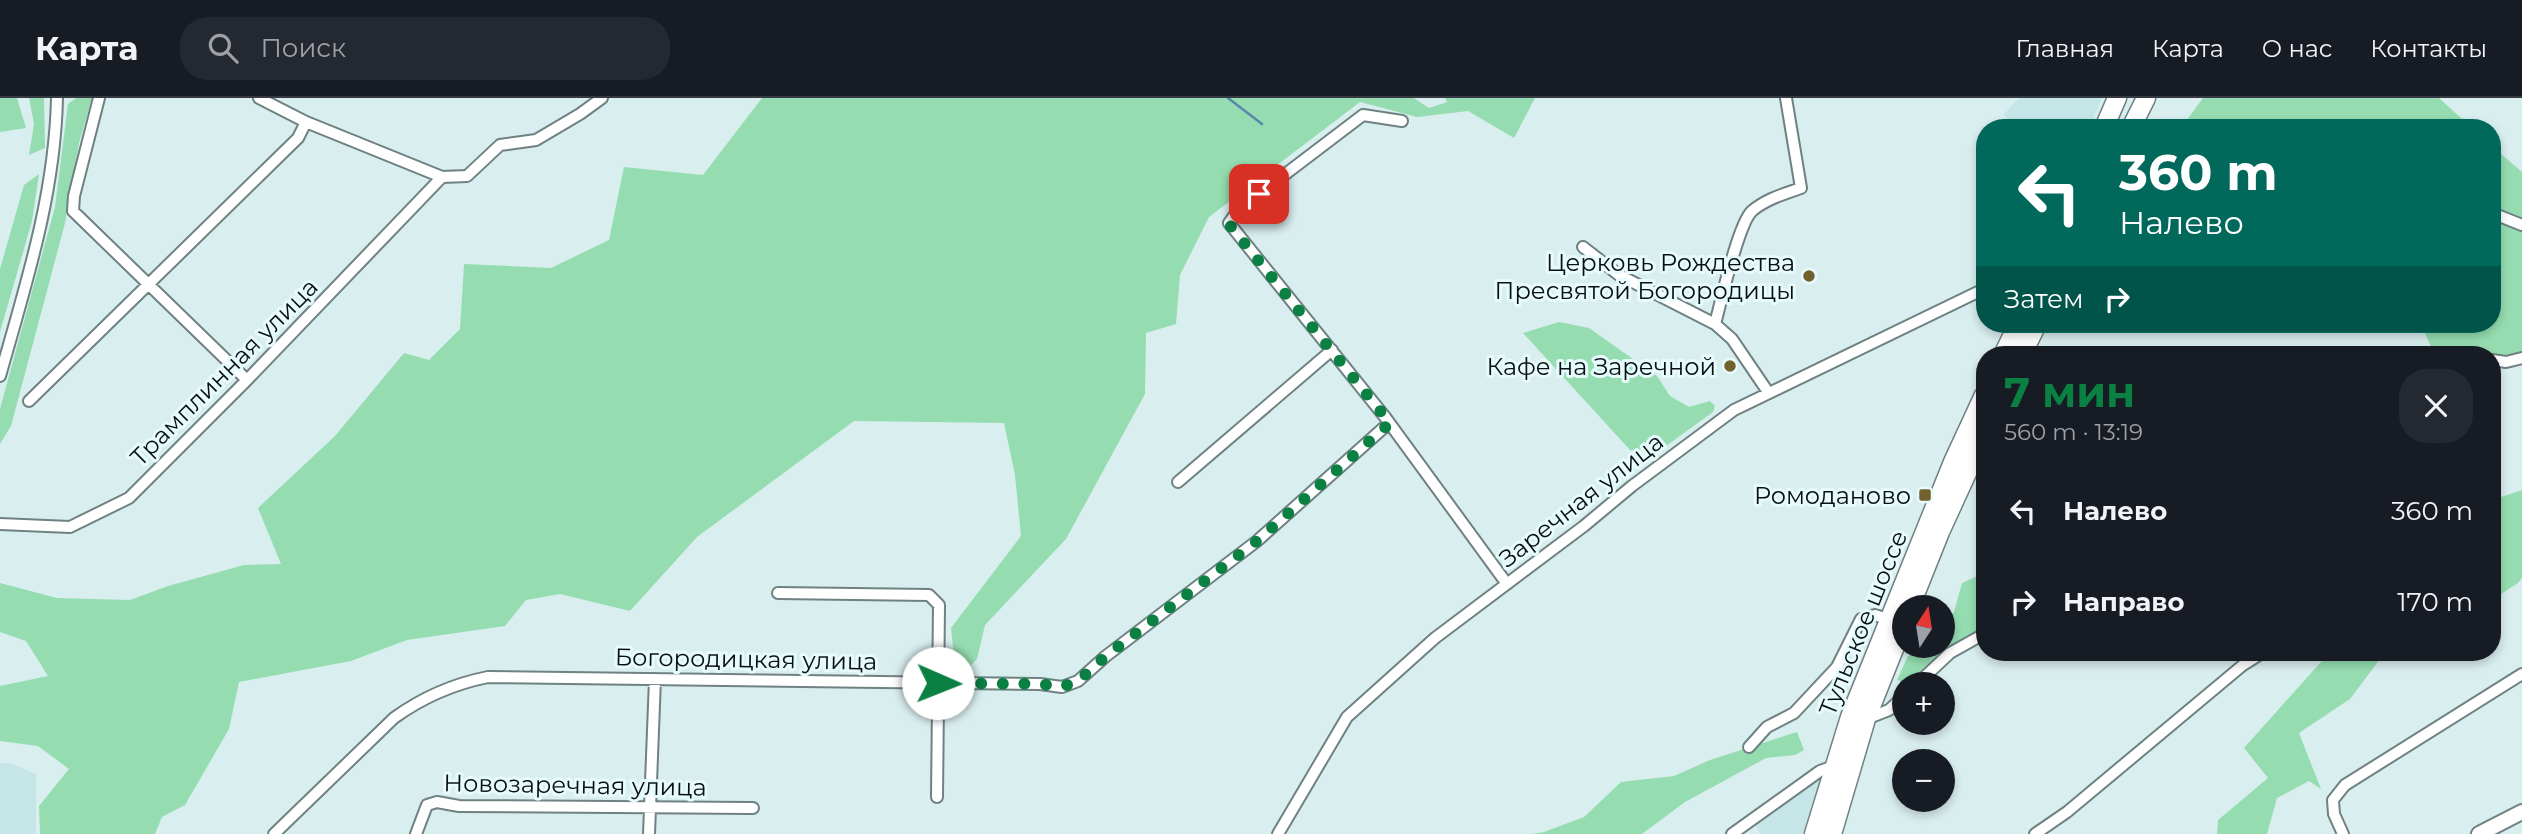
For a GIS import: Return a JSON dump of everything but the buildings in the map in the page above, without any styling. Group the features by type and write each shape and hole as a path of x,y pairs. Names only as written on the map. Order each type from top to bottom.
{"main road":[{"path":"2108,119 2117,98"},
{"path":"2136,119 2146,98"},
{"name":"Тульское шоссе","path":"1907,595 1954,462 1976,413"},
{"name":"Тульское шоссе","path":"1915,595 1976,453"},
{"name":"Тульское шоссе","path":"1814,834 1850,718 1892,632"},
{"name":"Тульское шоссе","path":"1832,834 1892,638"}],"street":[{"path":"0,376 43,224 53,164 57,98"},
{"path":"99,98 74,196 73,211 247,380"},
{"path":"259,98 306,122 442,177 467,176 500,145 536,140 602,98"},
{"path":"1715,324 1734,251 1750,213 1772,199 1801,188 1786,98"},
{"path":"1402,121 1363,115 1238,210 1228,223 1390,423 1507,584"},
{"path":"29,401 298,138 306,122"},
{"name":"Трамплинная улица","path":"0,524 70,527 129,498 247,380 442,177"},
{"path":"2501,217 2522,225"},
{"path":"1583,247 1619,275 1715,324 1732,339 1768,392"},
{"name":"Заречная улица","path":"1278,834 1347,717 1435,638 1734,410 1976,293"},
{"path":"1178,482 1332,350"},
{"path":"2501,361 2522,358"},
{"name":"Богородицкая улица","path":"274,834 394,718 413,704 460,682 488,677 1040,684 1062,687 1078,681 1106,656 1257,541 1390,423"},
{"path":"778,593 929,595 939,605 937,797"},
{"path":"1749,747 1767,727 1794,713 1837,667 1861,619 1875,615 1892,620"},
{"path":"1930,672 1950,653 1976,638"},
{"path":"2035,834 2067,812 2249,661"},
{"path":"2343,834 2334,814 2333,800 2345,785 2522,674"},
{"path":"649,834 655,679"},
{"path":"1866,719 1892,707"},
{"path":"1732,834 1820,771 1834,766"},
{"name":"Новозаречная улица","path":"416,834 427,805 437,802 458,806 753,808"},
{"path":"2479,834 2522,812"}],"shaded area":[{"path":"2019,98 2102,98 2093,119 2008,119 2004,114"},
{"path":"0,763 13,764 36,774 36,834 0,834"},
{"path":"1824,771 1806,834 1761,834 1753,822"}],"green space":[{"path":"0,98 17,98 26,128 0,132"},
{"path":"29,98 44,98 45,148 29,155 34,124"},
{"path":"76,98 92,98 79,143 65,223 11,426 0,444 0,409 55,207 68,104"},
{"path":"762,98 1414,98 1429,108 1447,102 1445,98 1535,98 1514,138 1468,111 1417,117 1360,102 1209,217 1180,275 1176,324 1146,333 1145,394 1066,539 985,625 977,659 968,668 955,666 951,628 1021,536 1015,475 1004,423 854,421 697,537 630,611 560,594 526,600 505,626 407,640 351,661 239,682 229,729 185,805 162,817 155,834 40,834 39,806 69,769 38,746 0,741 0,686 48,676 26,641 0,632 0,583 57,598 130,600 168,586 244,565 281,564 258,508 335,436 404,353 429,360 460,329 464,264 551,268 609,240 624,167 703,175"},
{"path":"2203,98 2439,98 2462,119 2188,119"},
{"path":"2501,154 2522,172 2522,356 2501,359 2501,346 2431,346 2425,333 2501,333"},
{"path":"39,174 32,221 0,332 0,269 24,185"},
{"path":"1559,322 1589,328 1657,376 1670,396 1689,407 1710,401 1715,406 1713,412 1662,449 1648,445 1637,451 1630,450 1523,333"},
{"path":"2522,490 2522,578 2501,594 2501,497"},
{"path":"1976,577 1976,632 1955,647 1955,608 1962,583"},
{"path":"1907,658 1942,658 1925,672 1901,672"},
{"path":"2322,661 2378,661 2350,699 2299,733 2321,789 2309,781 2277,798 2267,834 2217,834 2218,820 2268,778 2244,748"},
{"path":"1797,732 1804,750 1795,755 1766,758 1685,802 1642,834 1531,834 1584,817 1621,782 1674,776 1710,760"}],"waterway":[{"path":"1228,98 1262,124"}],"place":[{"name":"Церковь Рождества Пресвятой Богородицы","path":"1809,276"},
{"name":"Кафе на Заречной","path":"1730,366"},
{"name":"Ромоданово","path":"1925,495"}],"route":[{"path":"938,683 1040,684 1062,687 1078,681 1106,656 1257,541 1390,423 1228,223 1238,210 1259,194"}]}
